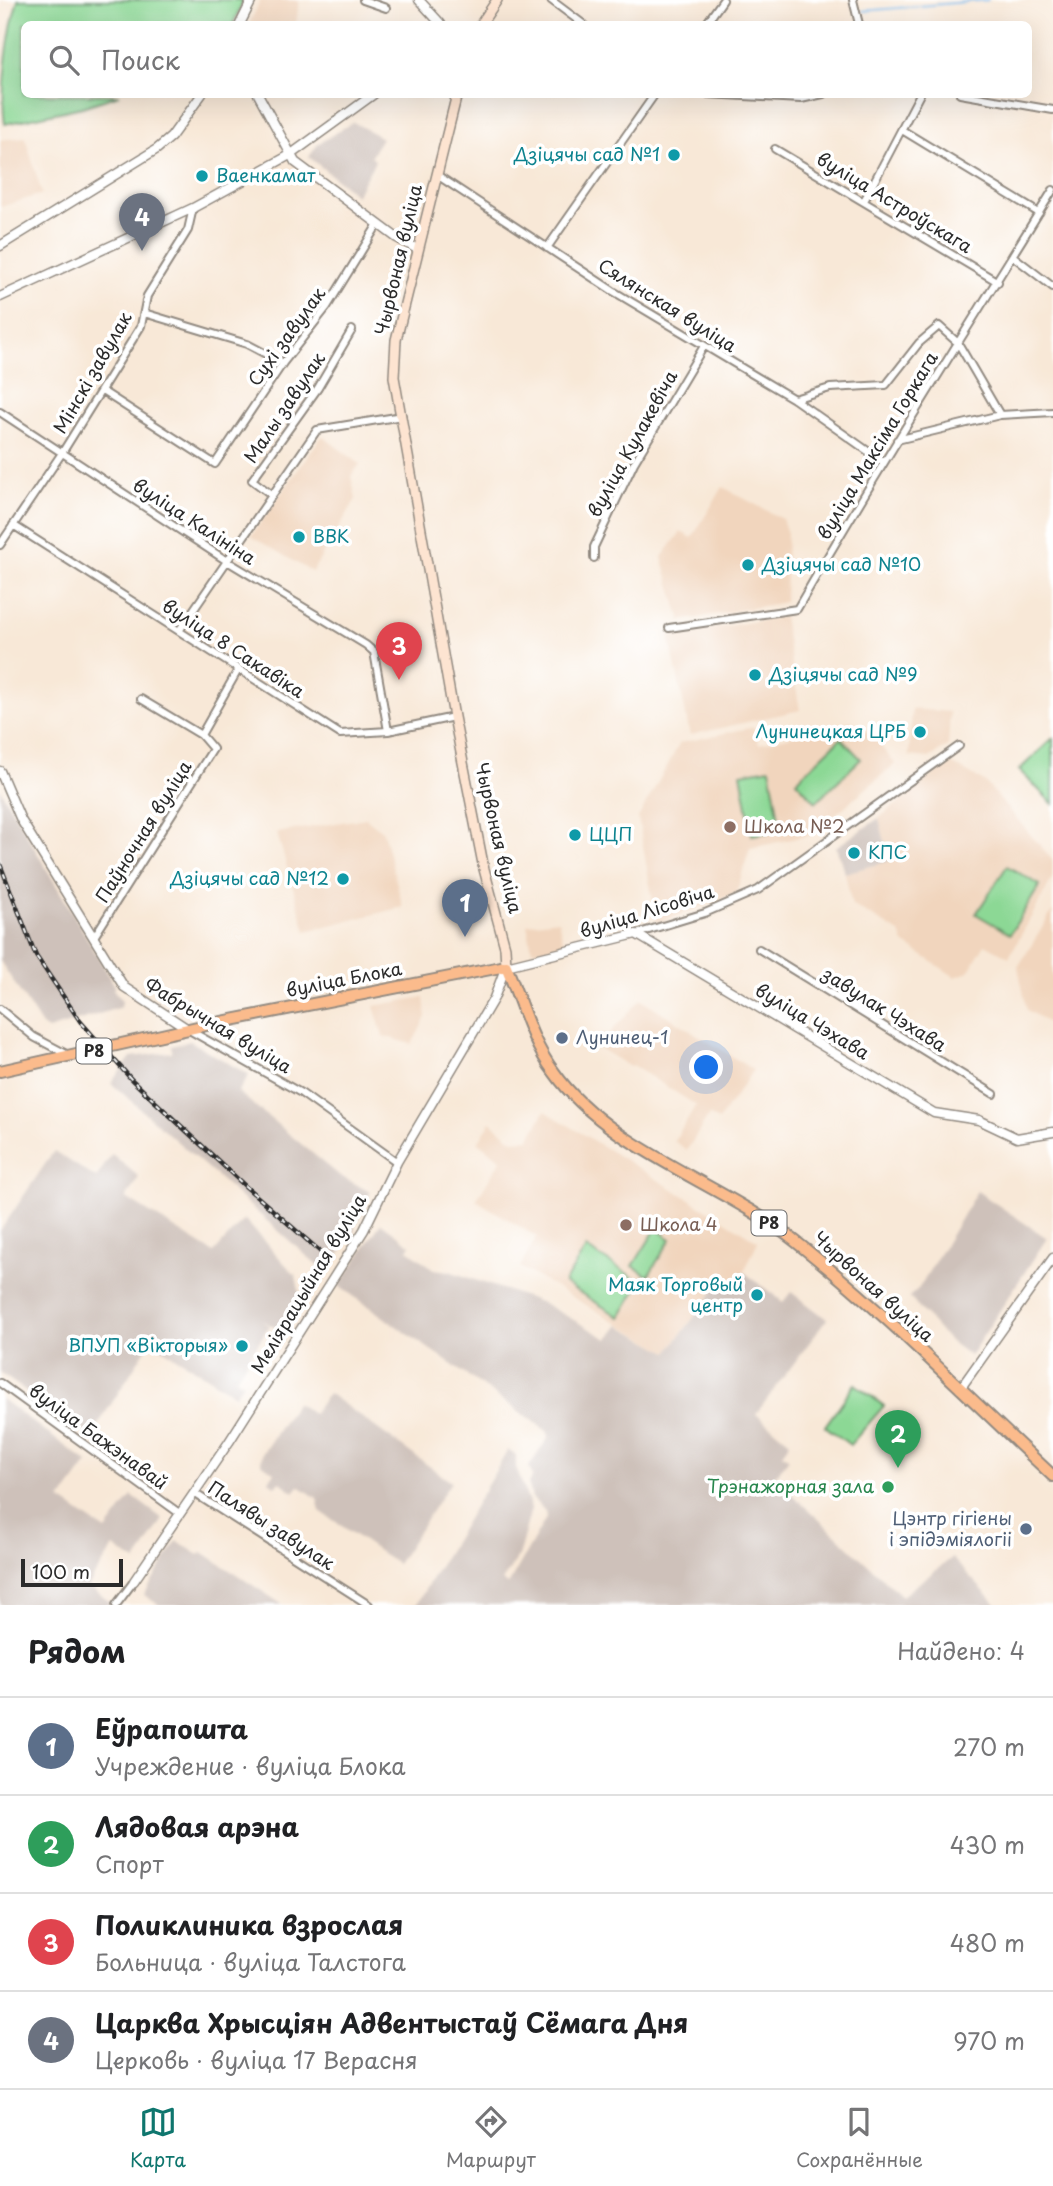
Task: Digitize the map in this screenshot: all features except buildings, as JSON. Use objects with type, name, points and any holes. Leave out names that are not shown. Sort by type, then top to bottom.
[{"type":"main road","points":[[482,21],[496,0]]},
{"type":"main road","name":"Чырвоная вуліца","points":[[456,98],[396,340],[394,377],[454,717],[484,869],[505,947],[506,966],[544,1057],[582,1105],[624,1135],[785,1233],[1053,1476]]},
{"type":"main road","name":"вуліца Блока","points":[[188,1029],[506,966]]},
{"type":"main road","name":"Р8","points":[[0,1071],[188,1029]]},
{"type":"street","points":[[242,21],[252,0]]},
{"type":"street","points":[[363,0],[386,8]]},
{"type":"street","points":[[419,0],[438,21]]},
{"type":"street","points":[[551,0],[579,21]]},
{"type":"street","points":[[708,21],[723,0]]},
{"type":"street","points":[[853,0],[858,21]]},
{"type":"street","points":[[0,246],[157,149],[171,137],[199,98]]},
{"type":"street","points":[[260,98],[290,155],[379,224],[417,249]]},
{"type":"street","points":[[0,297],[193,208],[290,155],[368,98]]},
{"type":"street","points":[[547,248],[652,98]]},
{"type":"street","points":[[782,98],[805,98]]},
{"type":"street","points":[[864,201],[918,98]]},
{"type":"street","points":[[983,98],[1053,110]]},
{"type":"street","points":[[902,130],[1039,213]]},
{"type":"street","name":"вуліца Астроўскага","points":[[775,149],[998,282]]},
{"type":"street","name":"Сялянская вуліца","points":[[437,175],[547,248],[794,399],[882,461]]},
{"type":"street","name":"вуліца Максіма Горкага","points":[[669,628],[797,609],[882,461],[1014,257],[1053,190]]},
{"type":"street","name":"Мінскі завулак","points":[[0,545],[102,391],[141,326],[146,296],[188,230],[193,208]]},
{"type":"street","name":"Сухі завулак","points":[[102,391],[215,464],[283,363],[327,307],[379,224]]},
{"type":"street","points":[[1014,257],[1053,287]]},
{"type":"street","points":[[144,313],[247,344],[283,363]]},
{"type":"street","points":[[794,399],[830,388],[886,385],[919,343],[939,326],[958,343],[1000,415]]},
{"type":"street","name":"Малы завулак","points":[[272,495],[252,480],[318,388],[352,330]]},
{"type":"street","name":"вуліца Кулакевіча","points":[[594,558],[594,547],[634,463],[704,346]]},
{"type":"street","name":"вуліца Калініна","points":[[0,412],[227,561],[366,645],[374,652],[388,731]]},
{"type":"street","points":[[897,440],[1000,415],[1053,412]]},
{"type":"street","points":[[179,631],[317,430],[402,416]]},
{"type":"street","name":"вуліца 8 Сакавіка","points":[[13,525],[340,734],[388,731],[454,717]]},
{"type":"street","points":[[141,699],[201,735],[238,670]]},
{"type":"street","name":"Паўночная вуліца","points":[[94,937],[213,749],[201,735]]},
{"type":"street","name":"вуліца Лісовіча","points":[[506,966],[636,934],[705,913],[758,890],[959,746]]},
{"type":"street","name":"Фабрычная вуліца","points":[[0,771],[21,820],[124,987],[188,1029],[301,1093],[397,1162]]},
{"type":"street","name":"вуліца Чэхава","points":[[636,934],[934,1113],[979,1120],[1017,1138],[1053,1132]]},
{"type":"street","name":"завулак Чэхава","points":[[759,949],[995,1094]]},
{"type":"street","name":"Меліярацыйная вуліца","points":[[116,1605],[194,1493],[326,1293],[372,1217],[397,1162],[494,998],[506,966]]},
{"type":"street","points":[[0,1009],[34,1037],[68,1055]]},
{"type":"street","points":[[960,1389],[1053,1258]]},
{"type":"street","name":"вуліца Бажэнавай","points":[[0,1383],[179,1513]]},
{"type":"street","name":"Палявы завулак","points":[[194,1493],[369,1605]]},
{"type":"shaded area","points":[[261,0],[299,0],[296,21],[250,21]]},
{"type":"shaded area","points":[[353,122],[382,138],[371,155],[375,161],[356,195],[309,157],[318,144]]},
{"type":"shaded area","points":[[25,137],[42,194],[0,207],[0,140]]},
{"type":"shaded area","points":[[322,436],[360,464],[351,476],[356,499],[312,572],[251,536]]},
{"type":"shaded area","points":[[723,487],[782,519],[787,533],[785,602],[681,621],[662,557],[681,532],[692,538]]},
{"type":"shaded area","points":[[783,617],[800,710],[690,735],[669,635]]},
{"type":"shaded area","points":[[912,709],[950,712],[948,746],[929,758],[909,756]]},
{"type":"shaded area","name":"Школа №2","points":[[852,721],[871,734],[895,764],[811,835],[750,848],[736,893],[657,924],[638,818],[680,743],[754,727],[759,744]]},
{"type":"shaded area","points":[[949,762],[986,783],[1053,861],[1053,877],[1009,957],[985,944],[968,972],[955,977],[904,943],[900,933],[852,905],[845,873],[890,861],[879,818]]},
{"type":"shaded area","points":[[0,789],[115,986],[113,989],[122,1001],[121,1007],[48,1030],[42,1026],[0,961]]},
{"type":"shaded area","points":[[366,818],[383,832],[403,907],[306,931],[277,833]]},
{"type":"shaded area","points":[[879,818],[890,861],[845,873],[836,847]]},
{"type":"shaded area","points":[[1053,910],[1053,1026],[1027,1010],[1018,967]]},
{"type":"shaded area","points":[[558,920],[565,947],[532,950],[527,924]]},
{"type":"shaded area","points":[[424,997],[426,1017],[412,1044],[383,1036],[374,1006]]},
{"type":"shaded area","points":[[641,999],[753,1070],[718,1121],[709,1115],[687,1150],[674,1141],[696,1105],[632,1065],[630,1067],[597,1047]]},
{"type":"shaded area","points":[[190,1041],[249,1075],[238,1092],[340,1176],[370,1192],[360,1219],[354,1226],[356,1230],[326,1273],[111,1083],[131,1057],[172,1052],[172,1046]]},
{"type":"shaded area","name":"Школа 4","points":[[545,1111],[758,1241],[744,1272],[732,1289],[720,1281],[668,1352],[520,1267],[537,1237],[476,1200],[501,1160],[478,1142],[491,1122],[513,1140],[529,1139]]},
{"type":"shaded area","points":[[54,1151],[96,1178],[112,1154],[139,1177],[126,1198],[214,1253],[244,1219],[296,1276],[301,1300],[280,1330],[261,1320],[269,1326],[236,1378],[243,1382],[235,1395],[151,1341],[91,1436],[0,1373],[0,1231]]},
{"type":"shaded area","points":[[977,1191],[1047,1238],[970,1356],[947,1339],[909,1297],[919,1288]]},
{"type":"shaded area","points":[[381,1223],[411,1245],[408,1250],[434,1269],[449,1271],[543,1303],[608,1339],[619,1325],[668,1352],[721,1281],[732,1288],[744,1272],[783,1302],[791,1292],[827,1319],[756,1414],[790,1442],[782,1453],[789,1458],[774,1478],[902,1596],[952,1558],[997,1605],[416,1605],[508,1450],[516,1455],[516,1467],[531,1509],[518,1557],[502,1581],[508,1585],[546,1518],[545,1511],[532,1498],[528,1483],[533,1477],[529,1467],[548,1438],[547,1431],[339,1286]]},
{"type":"shaded area","points":[[328,1393],[451,1482],[397,1564],[320,1511],[317,1498],[299,1486],[294,1492],[279,1481],[276,1486],[269,1481],[274,1472],[261,1463],[262,1454],[296,1403],[313,1414]]},
{"type":"shaded area","points":[[0,1398],[88,1463],[61,1500],[106,1531],[132,1496],[163,1519],[136,1562],[114,1547],[93,1578],[89,1587],[110,1602],[108,1605],[0,1605]]},
{"type":"shaded area","points":[[177,1541],[199,1555],[202,1552],[283,1605],[159,1605],[144,1595]]},
{"type":"green space","points":[[18,0],[244,0],[234,21],[21,21],[21,98],[110,98],[5,124],[6,62]]},
{"type":"green space","points":[[841,738],[861,759],[816,802],[796,781]]},
{"type":"green space","points":[[1053,738],[1053,804],[1019,770]]},
{"type":"green space","points":[[770,768],[781,830],[752,835],[741,773]]},
{"type":"green space","points":[[1007,866],[1040,885],[1010,934],[976,914]]},
{"type":"green space","points":[[656,1229],[671,1239],[648,1276],[633,1266]]},
{"type":"green space","points":[[586,1248],[641,1282],[620,1317],[564,1283]]},
{"type":"green space","points":[[855,1384],[884,1406],[850,1445],[825,1426]]},
{"type":"waterway","points":[[863,11],[988,0]]},
{"type":"railway","points":[[0,864],[36,956],[80,1021],[132,1080],[245,1186],[323,1254]]},
{"type":"place","name":"Дзіцячы сад №1","points":[[674,155]]},
{"type":"place","name":"Ваенкамат","points":[[202,176]]},
{"type":"place","name":"Царква Хрысціян Адвентыстаў Сёмага Дня","points":[[142,251]]},
{"type":"place","name":"ВВК","points":[[299,537]]},
{"type":"place","name":"Дзіцячы сад №10","points":[[748,565]]},
{"type":"place","name":"Дзіцячы сад №9","points":[[755,675]]},
{"type":"place","name":"Поликлиника взрослая","points":[[399,680]]},
{"type":"place","name":"Лунинецкая ЦРБ","points":[[920,732]]},
{"type":"place","name":"Школа №2","points":[[730,827]]},
{"type":"place","name":"ЦЦП","points":[[575,835]]},
{"type":"place","name":"КПС","points":[[854,853]]},
{"type":"place","name":"Дзіцячы сад №12","points":[[343,879]]},
{"type":"place","name":"Еўрапошта","points":[[465,937]]},
{"type":"place","name":"Лунинец-1","points":[[562,1038]]},
{"type":"place","name":"Школа 4","points":[[626,1225]]},
{"type":"place","name":"Маяк Торговый центр","points":[[757,1295]]},
{"type":"place","name":"ВПУП «Вікторыя»","points":[[242,1346]]},
{"type":"place","name":"Лядовая арэна","points":[[898,1468]]},
{"type":"place","name":"Трэнажорная зала","points":[[888,1487]]},
{"type":"place","name":"Цэнтр гігіены і эпідэміялогіі","points":[[1026,1529]]}]
